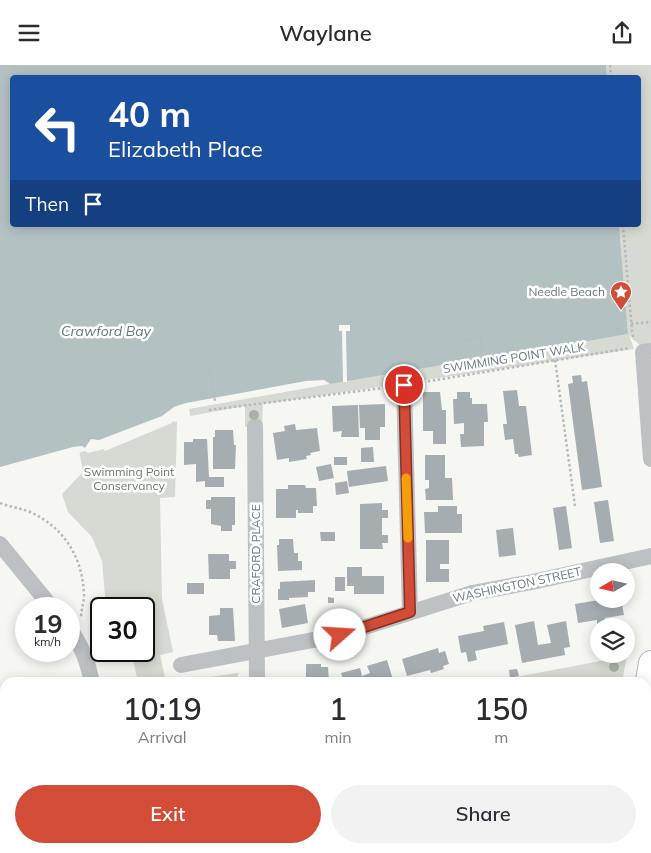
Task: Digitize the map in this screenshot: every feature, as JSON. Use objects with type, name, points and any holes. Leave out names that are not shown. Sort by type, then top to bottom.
[{"type":"main road","points":[[649,677],[651,663]]},
{"type":"street","points":[[644,349],[651,459]]},
{"type":"street","points":[[404,385],[410,612]]},
{"type":"street","name":"CRAFORD PLACE","points":[[255,426],[257,677]]},
{"type":"street","points":[[0,544],[43,597]]},
{"type":"street","name":"WASHINGTON STREET","points":[[180,665],[340,635],[472,593],[651,556]]},
{"type":"street","points":[[80,644],[90,677]]},
{"type":"path","points":[[623,227],[632,323],[644,349]]},
{"type":"path","points":[[632,323],[651,322]]},
{"type":"path","points":[[464,340],[480,336],[484,360]]},
{"type":"path","name":"SWIMMING POINT WALK","points":[[209,411],[404,385],[555,360],[644,349]]},
{"type":"path","points":[[555,360],[576,506]]},
{"type":"path","points":[[208,364],[215,401]]},
{"type":"path","points":[[0,503],[28,512],[47,521],[66,539],[77,559],[82,579],[84,597],[80,609]]},
{"type":"green space","points":[[606,65],[651,65],[651,356],[629,335],[634,349],[263,404],[262,425],[245,427],[245,406],[190,416],[189,407],[478,359],[479,361],[628,334],[619,227],[641,227],[641,75],[607,75]]},
{"type":"green space","name":"Swimming Point Conservancy","points":[[170,421],[177,422],[175,497],[160,498],[162,599],[173,652],[160,655],[165,677],[137,677],[133,662],[155,662],[155,597],[105,597],[102,561],[92,537],[68,512],[62,494],[83,472],[79,450]]},
{"type":"green space","points":[[590,663],[626,663],[623,677],[516,677]]},
{"type":"green space","points":[[238,673],[238,677],[210,677]]},
{"type":"water","name":"Crawford Bay","points":[[0,65],[606,65],[607,75],[10,75],[10,227],[619,227],[628,334],[478,361],[478,359],[202,403],[85,448],[0,470]]},
{"type":"pier","points":[[339,325],[350,325],[350,331],[346,331],[347,382],[343,382],[342,331],[339,331]]},
{"type":"pier","points":[[324,380],[330,384],[189,409],[175,414],[172,423],[105,451],[104,449],[88,453],[85,451],[0,473],[0,467],[73,447],[82,446],[85,448],[91,439],[99,440],[162,416],[174,407],[186,403],[306,381]]},
{"type":"building","points":[[581,375],[582,382],[587,381],[602,487],[582,490],[568,384],[573,383],[572,376]]},
{"type":"building","points":[[517,390],[519,406],[526,406],[532,455],[519,457],[518,454],[515,454],[513,439],[505,440],[503,424],[507,424],[503,391]]},
{"type":"building","points":[[423,392],[440,392],[442,410],[446,410],[446,444],[433,444],[433,431],[423,431]]},
{"type":"building","points":[[457,392],[470,392],[472,404],[487,404],[488,422],[484,422],[484,446],[461,447],[460,434],[464,434],[464,423],[454,424],[453,399],[457,399]]},
{"type":"building","points":[[385,404],[385,427],[380,427],[380,440],[365,440],[365,428],[360,428],[359,405]]},
{"type":"building","points":[[358,405],[359,437],[341,437],[342,431],[333,432],[332,406]]},
{"type":"building","points":[[295,424],[296,430],[317,428],[320,451],[310,453],[311,455],[306,456],[307,459],[289,462],[289,458],[277,460],[273,433],[285,431],[284,426]]},
{"type":"building","points":[[215,430],[233,430],[234,445],[236,445],[235,469],[213,469],[213,437],[215,437]]},
{"type":"building","points":[[193,439],[207,439],[209,477],[224,477],[224,487],[205,487],[205,481],[196,482],[196,464],[184,465],[184,442],[193,442]]},
{"type":"building","points":[[373,447],[374,462],[361,462],[361,448]]},
{"type":"building","points":[[425,455],[445,455],[445,478],[452,478],[453,500],[426,500],[425,489],[429,488],[429,480],[425,480]]},
{"type":"building","points":[[334,457],[347,457],[347,465],[334,465]]},
{"type":"building","points":[[331,464],[334,478],[319,481],[316,467]]},
{"type":"building","points":[[386,466],[388,481],[349,487],[347,471]]},
{"type":"building","points":[[347,481],[349,493],[336,495],[335,483]]},
{"type":"building","points":[[288,485],[305,485],[306,488],[316,488],[317,506],[313,506],[313,513],[298,513],[298,510],[296,510],[296,518],[276,518],[276,489],[288,489]]},
{"type":"building","points":[[211,497],[235,497],[235,525],[232,525],[232,531],[221,531],[221,526],[211,524],[211,509],[206,509],[206,500],[211,500]]},
{"type":"building","points":[[608,500],[614,541],[600,543],[594,502]]},
{"type":"building","points":[[382,503],[382,510],[388,510],[388,518],[382,518],[382,535],[388,535],[388,543],[382,543],[383,549],[360,549],[360,504]]},
{"type":"building","points":[[438,506],[457,506],[457,514],[462,514],[462,533],[425,533],[424,512],[438,512]]},
{"type":"building","points":[[566,506],[572,548],[559,550],[553,508]]},
{"type":"building","points":[[513,528],[516,555],[499,557],[496,530]]},
{"type":"building","points":[[320,532],[335,532],[335,541],[321,541]]},
{"type":"building","points":[[279,539],[293,539],[294,553],[298,553],[298,561],[302,561],[302,570],[278,571],[277,545],[279,545]]},
{"type":"building","points":[[426,540],[449,540],[449,564],[440,564],[440,569],[449,569],[449,582],[426,582]]},
{"type":"building","points":[[208,554],[229,554],[229,561],[236,561],[236,569],[230,569],[230,579],[209,579]]},
{"type":"building","points":[[347,567],[362,567],[362,576],[384,576],[384,594],[354,594],[354,586],[347,586]]},
{"type":"building","points":[[335,577],[345,577],[345,591],[335,591]]},
{"type":"building","points":[[315,580],[315,592],[308,592],[308,597],[278,600],[280,582]]},
{"type":"building","points":[[187,583],[204,583],[204,594],[187,594]]},
{"type":"building","points":[[328,597],[334,598],[334,603],[328,603]]},
{"type":"building","points":[[590,602],[590,608],[623,608],[624,615],[590,618],[590,621],[578,623],[575,604]]},
{"type":"building","points":[[305,604],[308,623],[282,628],[279,609]]},
{"type":"building","points":[[220,608],[233,608],[235,641],[218,641],[217,635],[209,635],[209,616],[220,615]]},
{"type":"building","points":[[534,621],[538,645],[551,643],[547,625],[566,621],[570,647],[564,648],[565,655],[522,663],[515,625]]},
{"type":"building","points":[[504,622],[508,644],[475,651],[477,660],[468,662],[466,652],[461,653],[458,636],[484,631],[483,626]]},
{"type":"building","points":[[438,648],[439,653],[445,651],[449,664],[443,666],[444,669],[431,673],[430,670],[407,676],[402,659]]},
{"type":"building","points":[[387,660],[392,677],[342,677],[341,673],[360,668],[362,676],[370,673],[367,666]]},
{"type":"building","points":[[306,664],[321,664],[321,667],[328,667],[329,677],[306,677]]},
{"type":"building","points":[[517,669],[519,676],[510,677],[509,670]]},
{"type":"slow traffic","points":[[406,478],[408,538]]},
{"type":"place","name":"Needle Beach","points":[[621,311]]},
{"type":"route","points":[[340,635],[410,612],[404,385]]}]
